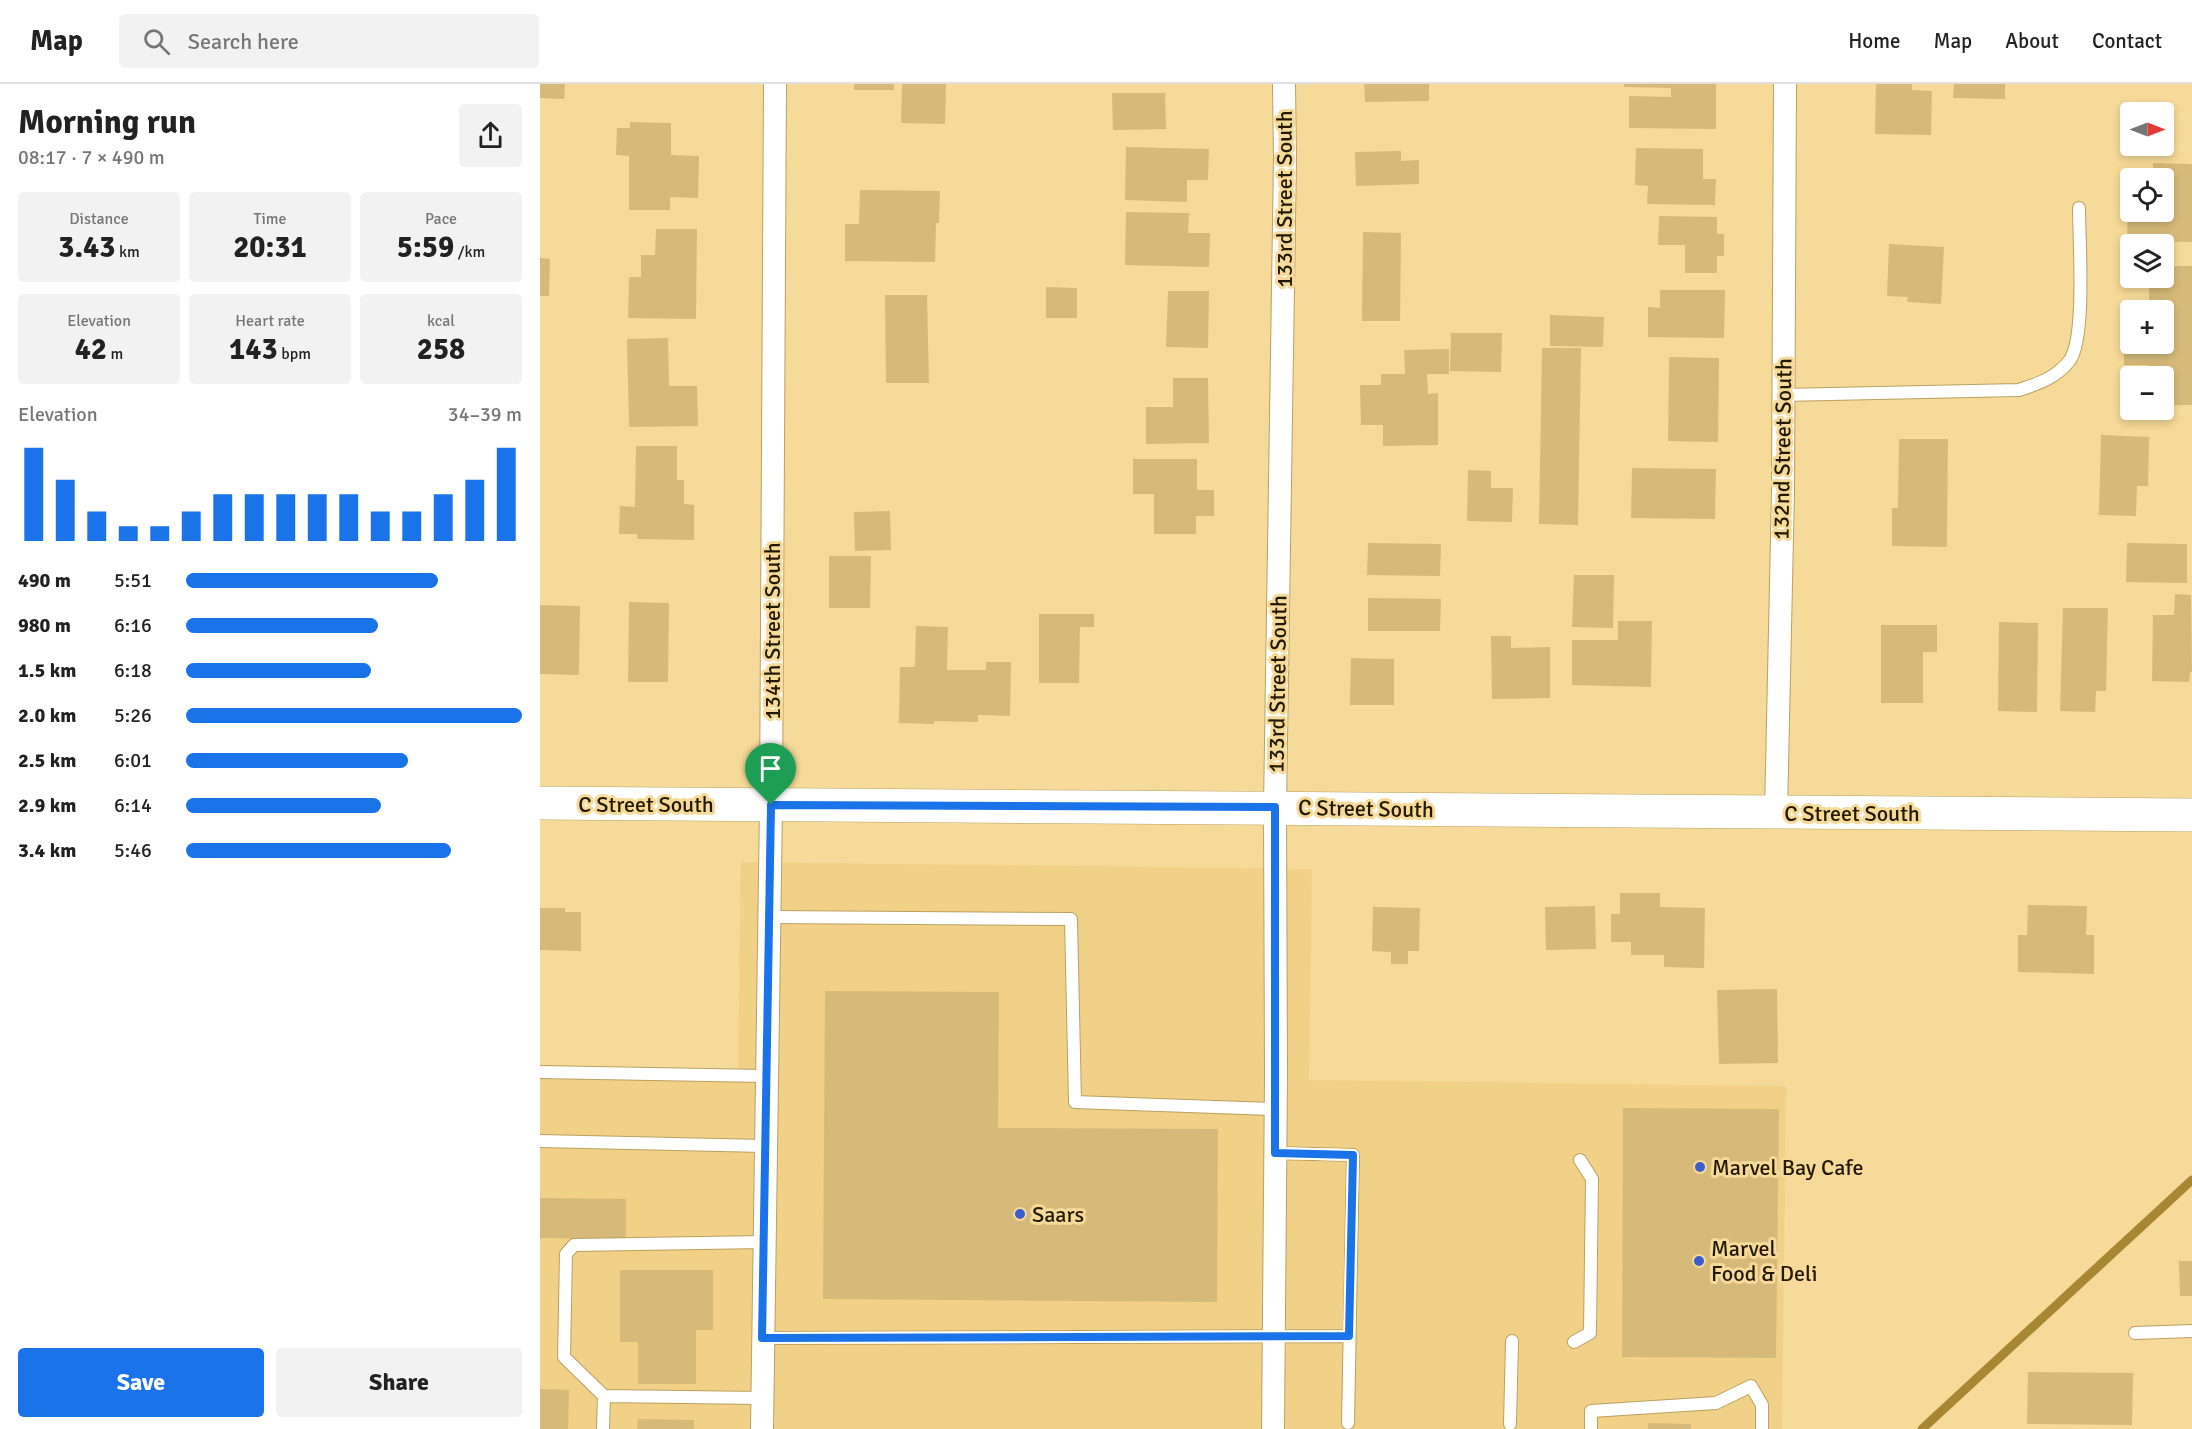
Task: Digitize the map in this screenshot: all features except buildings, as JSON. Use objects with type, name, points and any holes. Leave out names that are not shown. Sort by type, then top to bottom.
[{"type":"street","name":"134th Street South","points":[[762,1429],[771,805],[775,84]]},
{"type":"street","name":"133rd Street South","points":[[1273,1429],[1275,807],[1285,170],[1284,84]]},
{"type":"street","name":"132nd Street South","points":[[1776,813],[1783,395],[1785,84]]},
{"type":"street","name":"C Street South","points":[[540,803],[2192,815]]},
{"type":"lane","points":[[1783,395],[2019,390],[2048,381],[2071,359],[2080,330],[2079,208]]},
{"type":"lane","points":[[769,917],[1071,920],[1075,1102],[1275,1109]]},
{"type":"lane","points":[[540,1072],[767,1076]]},
{"type":"lane","points":[[540,1141],[765,1146]]},
{"type":"lane","points":[[1275,1153],[1353,1155],[1348,1423]]},
{"type":"lane","points":[[1574,1342],[1590,1333],[1592,1179],[1580,1160]]},
{"type":"lane","points":[[762,1398],[604,1396],[564,1357],[566,1254],[574,1245],[764,1242]]},
{"type":"lane","points":[[2135,1333],[2192,1331]]},
{"type":"lane","points":[[762,1338],[1349,1336]]},
{"type":"lane","points":[[1510,1424],[1512,1341]]},
{"type":"lane","points":[[1591,1429],[1591,1411],[1716,1403],[1751,1386],[1762,1405],[1762,1429]]},
{"type":"lane","points":[[603,1429],[604,1396]]},
{"type":"shaded area","points":[[741,862],[1312,869],[1309,1080],[1786,1086],[1782,1429],[540,1429],[540,1068],[738,1070]]},
{"type":"waterway","points":[[1922,1429],[2192,1180]]},
{"type":"place","name":"Marvel Bay Cafe","points":[[1700,1167]]},
{"type":"place","name":"Saars","points":[[1020,1214]]},
{"type":"place","name":"Marvel Food & Deli","points":[[1699,1261]]},
{"type":"route","points":[[771,805],[1275,807],[1275,1153],[1353,1155],[1349,1336],[762,1338],[771,805]]}]
